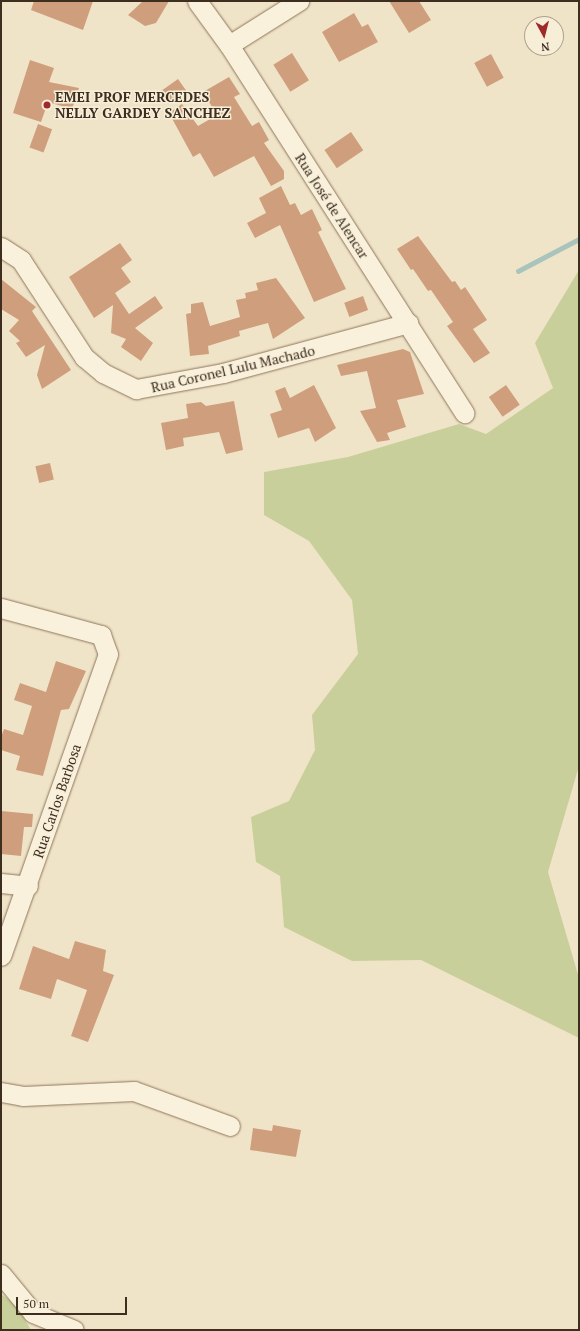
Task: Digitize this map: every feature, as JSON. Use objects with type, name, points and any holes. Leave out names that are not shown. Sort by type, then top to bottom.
[{"type":"street","name":"Rua José de Alencar","points":[[197,1],[229,45],[408,323],[464,413]]},
{"type":"street","points":[[229,45],[299,1]]},
{"type":"street","name":"Rua Coronel Lulu Machado","points":[[1,247],[21,260],[84,357],[108,377],[136,389],[223,374],[408,323]]},
{"type":"street","name":"Rua Carlos Barbosa","points":[[1,608],[101,635],[106,644],[108,654],[28,886],[1,956]]},
{"type":"street","points":[[1,883],[28,886]]},
{"type":"street","points":[[1,1092],[24,1096],[134,1091],[230,1126]]},
{"type":"street","points":[[1,1274],[33,1313],[43,1330]]},
{"type":"street","points":[[33,1313],[74,1330]]},
{"type":"green space","points":[[579,270],[579,766],[548,872],[579,978],[579,1038],[421,960],[352,961],[284,927],[280,876],[256,862],[251,817],[289,801],[315,750],[312,715],[358,654],[352,600],[309,541],[264,515],[264,472],[348,457],[459,424],[486,434],[553,388],[535,343]]},
{"type":"green space","points":[[1,1294],[16,1305],[31,1330],[1,1330]]},
{"type":"building","points":[[34,1],[93,1],[83,30],[31,10]]},
{"type":"building","points":[[143,1],[169,1],[156,23],[145,26],[128,15]]},
{"type":"building","points":[[389,1],[419,1],[431,20],[409,33]]},
{"type":"building","points":[[354,13],[362,27],[368,24],[378,42],[339,62],[322,32]]},
{"type":"building","points":[[292,53],[309,80],[290,92],[273,65]]},
{"type":"building","points":[[491,54],[504,78],[487,87],[474,63]]},
{"type":"building","points":[[30,60],[54,68],[49,82],[79,88],[72,109],[48,102],[41,122],[13,113]]},
{"type":"building","points":[[229,77],[240,94],[234,97],[252,126],[259,122],[269,140],[264,143],[284,171],[284,179],[271,186],[254,156],[214,177],[200,153],[193,157],[169,113],[182,104],[198,126],[217,115],[203,92]]},
{"type":"building","points":[[178,79],[187,92],[172,103],[162,90]]},
{"type":"building","points":[[38,124],[52,129],[44,153],[29,147]]},
{"type":"building","points":[[351,132],[363,150],[337,168],[324,150]]},
{"type":"building","points":[[281,186],[290,205],[295,203],[301,215],[312,209],[322,230],[318,232],[346,289],[314,302],[280,225],[255,238],[247,223],[266,213],[259,198]]},
{"type":"building","points":[[418,236],[452,282],[455,281],[461,290],[465,287],[487,320],[473,329],[490,353],[474,363],[447,326],[453,322],[431,290],[428,291],[413,269],[411,270],[397,249]]},
{"type":"building","points":[[120,243],[132,260],[121,268],[131,282],[115,293],[129,314],[155,296],[163,308],[135,328],[153,343],[141,361],[121,347],[126,339],[111,333],[113,305],[94,318],[69,277]]},
{"type":"building","points":[[276,278],[305,318],[273,339],[268,323],[239,331],[240,336],[208,346],[209,354],[190,356],[186,314],[191,313],[191,304],[203,302],[210,326],[240,317],[236,300],[246,298],[245,293],[258,290],[256,283]]},
{"type":"building","points":[[1,279],[36,307],[32,311],[71,370],[42,389],[37,375],[45,345],[26,357],[16,343],[20,341],[9,331],[19,320],[1,309]]},
{"type":"building","points":[[363,296],[368,310],[349,317],[344,303]]},
{"type":"building","points":[[403,349],[410,352],[424,394],[397,400],[406,427],[387,433],[390,440],[377,442],[360,411],[376,408],[367,371],[341,376],[337,365]]},
{"type":"building","points":[[314,385],[336,428],[315,442],[309,428],[278,438],[270,414],[282,410],[275,391],[285,387],[290,398]]},
{"type":"building","points":[[506,385],[520,405],[503,417],[489,397]]},
{"type":"building","points":[[234,401],[243,450],[226,454],[219,432],[183,438],[184,446],[166,450],[161,423],[188,418],[186,404],[201,402],[206,406]]},
{"type":"building","points":[[50,463],[54,480],[39,483],[35,466]]},
{"type":"building","points":[[56,661],[86,671],[69,709],[61,710],[43,776],[16,770],[20,756],[1,750],[1,737],[4,729],[23,735],[32,706],[14,700],[20,683],[46,692]]},
{"type":"building","points":[[1,811],[33,814],[32,827],[24,827],[21,856],[1,854]]},
{"type":"building","points":[[75,941],[106,950],[103,971],[114,975],[88,1042],[71,1036],[87,990],[57,979],[51,999],[19,989],[33,946],[69,959]]},
{"type":"building","points":[[273,1125],[301,1130],[296,1157],[250,1150],[253,1128],[272,1131]]},
{"type":"waterway","points":[[518,271],[579,239]]},
{"type":"place","name":"EMEI PROF MERCEDES NELLY GARDEY SANCHEZ","points":[[47,105]]}]
